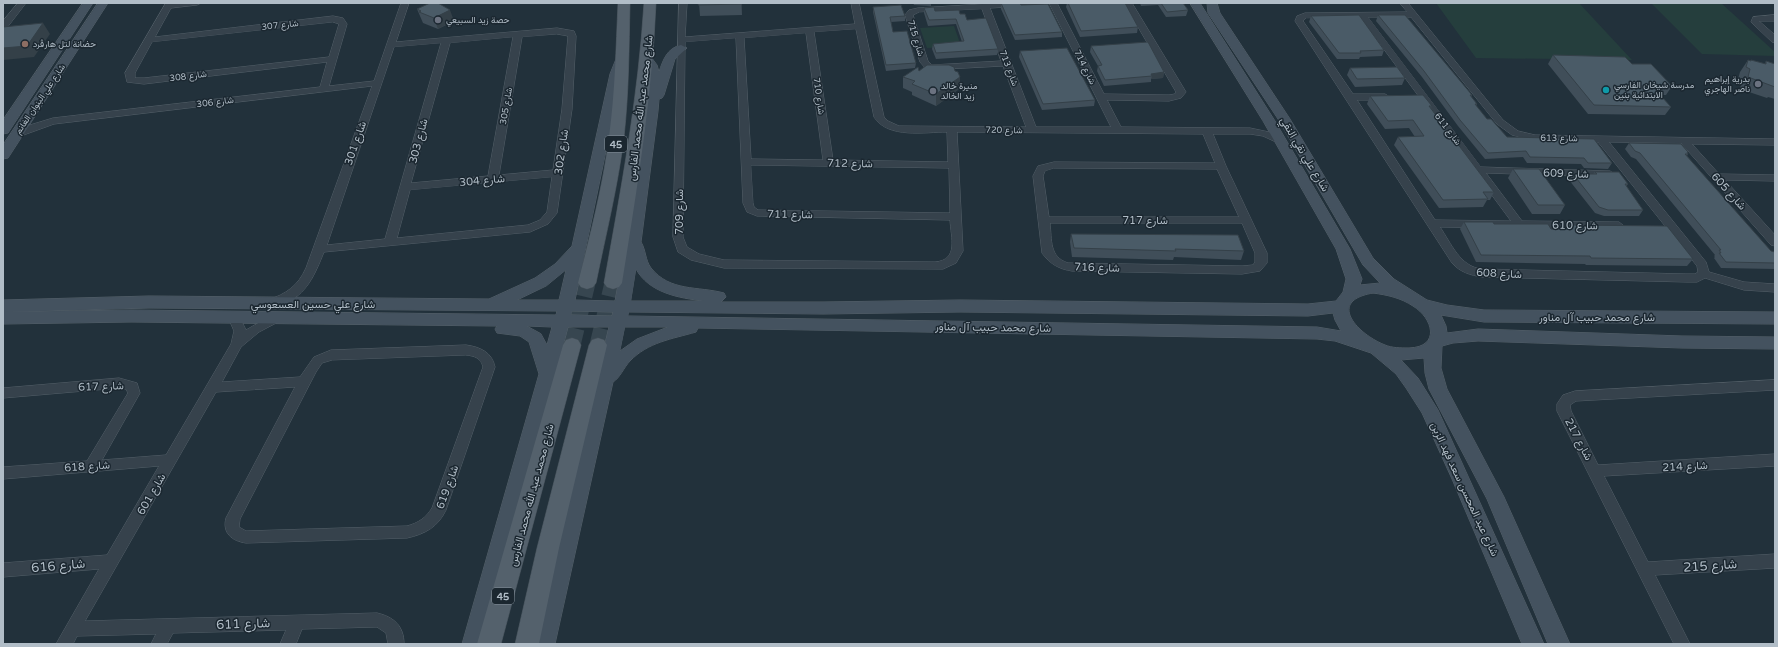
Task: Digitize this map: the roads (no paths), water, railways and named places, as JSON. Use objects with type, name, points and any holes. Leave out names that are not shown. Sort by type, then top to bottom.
[{"type":"main road","name":"شارع محمد عبد الله محمد الفارس","points":[[587,283],[610,179],[620,115],[624,3]]},
{"type":"main road","name":"شارع محمد عبد الله محمد الفارس","points":[[613,283],[636,148],[647,60],[650,3]]},
{"type":"main road","name":"شارع محمد عبد الله محمد الفارس","points":[[489,644],[572,345]]},
{"type":"main road","points":[[527,644],[548,548],[598,345]]},
{"type":"street","points":[[4,26],[22,3]]},
{"type":"street","name":"شارع علي البنوان الغانم","points":[[3,130],[88,3]]},
{"type":"street","name":"شارع علي البنوان الغانم","points":[[3,155],[103,3]]},
{"type":"street","points":[[170,4],[197,3]]},
{"type":"street","name":"شارع 301","points":[[267,304],[289,296],[305,283],[320,249],[376,83],[405,3]]},
{"type":"street","points":[[652,111],[669,59],[681,44],[683,3]]},
{"type":"street","name":"شارع 720","points":[[855,3],[881,122],[887,126],[898,129],[1250,131],[1266,134],[1280,140]]},
{"type":"street","name":"شارع 715","points":[[1007,63],[930,68],[924,62],[909,15],[918,10],[1043,3]]},
{"type":"street","name":"شارع 714","points":[[1053,3],[1117,130]]},
{"type":"street","points":[[1100,97],[1169,98],[1178,96],[1181,92],[1128,3]]},
{"type":"street","name":"شارع علي نقي النقي","points":[[1195,3],[1269,121],[1347,258],[1354,279],[1351,293]]},
{"type":"street","name":"شارع علي نقي النقي","points":[[1212,3],[1214,13],[1284,119],[1368,261],[1389,283],[1415,300]]},
{"type":"street","name":"شارع 613","points":[[1404,3],[1506,128],[1515,133],[1530,137],[1775,142]]},
{"type":"street","name":"شارع 308","points":[[170,4],[130,73],[130,80],[144,81],[332,59]]},
{"type":"street","name":"شارع 713","points":[[984,6],[1032,130]]},
{"type":"street","name":"شارع 608","points":[[1413,14],[1306,16],[1299,19],[1458,264],[1466,269],[1476,272],[1687,278],[1697,278],[1703,274]]},
{"type":"street","name":"شارع 611","points":[[1362,15],[1519,224]]},
{"type":"street","points":[[1775,18],[1756,19],[1755,22],[1775,40]]},
{"type":"street","name":"شارع 307","points":[[149,40],[333,19],[340,20],[343,24],[324,88]]},
{"type":"street","points":[[74,24],[87,27]]},
{"type":"street","points":[[681,44],[740,36],[860,26]]},
{"type":"street","points":[[67,35],[87,27]]},
{"type":"street","name":"شارع 302","points":[[320,249],[535,226],[547,219],[552,213],[567,109],[572,36],[563,31],[390,45]]},
{"type":"street","name":"شارع 710","points":[[810,31],[828,162]]},
{"type":"street","name":"شارع 305","points":[[493,179],[518,34]]},
{"type":"street","name":"شارع 711","points":[[740,36],[749,208],[752,211],[757,213],[956,217]]},
{"type":"street","name":"شارع 303","points":[[390,242],[446,40]]},
{"type":"street","name":"شارع 709","points":[[681,44],[678,237],[682,249],[695,257],[724,264],[944,265],[951,262],[956,257],[956,217],[952,129]]},
{"type":"street","points":[[473,644],[563,313],[617,70],[622,59]]},
{"type":"street","points":[[544,644],[620,313],[634,238],[652,111],[653,69],[647,60]]},
{"type":"street","name":"شارع 306","points":[[15,136],[33,127],[53,121],[376,83]]},
{"type":"street","points":[[1350,97],[1394,96]]},
{"type":"street","points":[[1408,96],[1423,96]]},
{"type":"street","name":"شارع 306","points":[[28,115],[38,120],[53,121]]},
{"type":"street","name":"شارع 720","points":[[1250,131],[1262,128],[1269,121]]},
{"type":"street","name":"شارع 716","points":[[1207,131],[1221,166],[1261,253],[1262,260],[1256,268],[1242,270],[1063,265],[1055,261],[1050,256],[1038,174],[1040,169],[1046,166],[1221,166]]},
{"type":"street","points":[[1601,139],[1702,266],[1704,271],[1703,274],[1744,286],[1775,288]]},
{"type":"street","name":"شارع 605","points":[[1683,140],[1775,242]]},
{"type":"street","name":"شارع 712","points":[[747,162],[953,164]]},
{"type":"street","name":"شارع 609","points":[[1479,170],[1629,174]]},
{"type":"street","name":"شارع 304","points":[[406,187],[558,172]]},
{"type":"street","points":[[1716,177],[1775,178]]},
{"type":"street","name":"شارع 717","points":[[1044,220],[1245,220]]},
{"type":"street","name":"شارع 610","points":[[1432,223],[1631,226]]},
{"type":"street","points":[[1655,226],[1671,227]]},
{"type":"street","points":[[1764,229],[1775,229]]},
{"type":"street","points":[[634,238],[636,255],[643,269],[654,280],[669,289],[698,296],[777,300],[823,308]]},
{"type":"street","points":[[484,306],[508,298],[541,281],[563,264],[579,246]]},
{"type":"street","points":[[305,283],[309,297],[316,304]]},
{"type":"street","points":[[1373,288],[1389,290],[1415,300],[1431,313],[1437,323],[1439,331],[1435,343],[1422,352],[1404,354],[1371,346],[1356,337],[1346,326],[1341,316],[1341,306],[1345,298],[1351,293],[1361,289],[1373,288]]},
{"type":"street","name":"شارع محمد حبيب آل مناور","points":[[1415,300],[1447,311],[1484,316],[1775,318]]},
{"type":"street","name":"شارع علي حسين العسعوسي","points":[[3,306],[149,302],[484,306],[563,313]]},
{"type":"street","name":"شارع محمد حبيب آل مناور","points":[[620,313],[960,306],[1308,310],[1341,306]]},
{"type":"street","name":"شارع علي حسين العسعوسي","points":[[3,318],[131,316],[410,320],[563,313],[620,313]]},
{"type":"street","name":"شارع محمد حبيب آل مناور","points":[[620,313],[714,322],[1317,333],[1335,335],[1371,346]]},
{"type":"street","name":"شارع 601","points":[[64,644],[214,387],[237,344],[240,331],[234,318]]},
{"type":"street","name":"شارع 601","points":[[237,344],[255,329],[276,318]]},
{"type":"street","points":[[410,320],[447,328],[513,329],[527,333],[533,336],[541,345],[546,377]]},
{"type":"street","points":[[601,393],[618,363],[638,345],[657,336],[714,322]]},
{"type":"street","name":"شارع محمد حبيب آل مناور","points":[[1435,343],[1453,337],[1478,335],[1674,342],[1775,343]]},
{"type":"street","name":"شارع عبد المحسن سعد فهد الزبن","points":[[1435,343],[1431,358],[1432,370],[1438,389],[1495,497],[1529,572],[1559,644]]},
{"type":"street","name":"شارع عبد المحسن سعد فهد الزبن","points":[[1371,346],[1402,370],[1412,382],[1429,410],[1461,479],[1533,644]]},
{"type":"street","name":"شارع 619","points":[[466,350],[477,352],[485,356],[489,363],[488,372],[436,517],[419,529],[407,532],[246,537],[236,535],[231,527],[233,518],[303,382],[314,364],[324,357],[331,355],[466,350]]},
{"type":"street","points":[[214,387],[303,382]]},
{"type":"street","name":"شارع 617","points":[[3,393],[119,383],[132,386],[134,389],[132,397],[90,466]]},
{"type":"street","name":"شارع 217","points":[[1682,644],[1564,411],[1563,404],[1568,399],[1575,396],[1775,385]]},
{"type":"street","name":"شارع 618","points":[[3,473],[171,460]]},
{"type":"street","name":"شارع 214","points":[[1595,471],[1775,460]]},
{"type":"street","name":"شارع 616","points":[[3,570],[113,561]]},
{"type":"street","name":"شارع 215","points":[[1645,569],[1775,561]]},
{"type":"street","name":"شارع 611","points":[[74,628],[383,621],[394,630],[396,644]]},
{"type":"street","points":[[288,644],[297,622]]},
{"type":"street","points":[[159,644],[169,626]]},
{"type":"tunnel","points":[[572,345],[587,283]]},
{"type":"tunnel","points":[[598,345],[613,283]]},
{"type":"place","name":"حصة زيد السبيعي","points":[[438,20]]},
{"type":"place","name":"حضانة لتل هارڤرد","points":[[25,44]]},
{"type":"place","name":"بدرية إبراهيم ناصر الهاجري","points":[[1758,84]]},
{"type":"place","name":"مدرسة شيخان الفارسي الابتدائية بنين","points":[[1606,90]]},
{"type":"place","name":"منيرة خالد زيد الخالد","points":[[933,91]]}]
